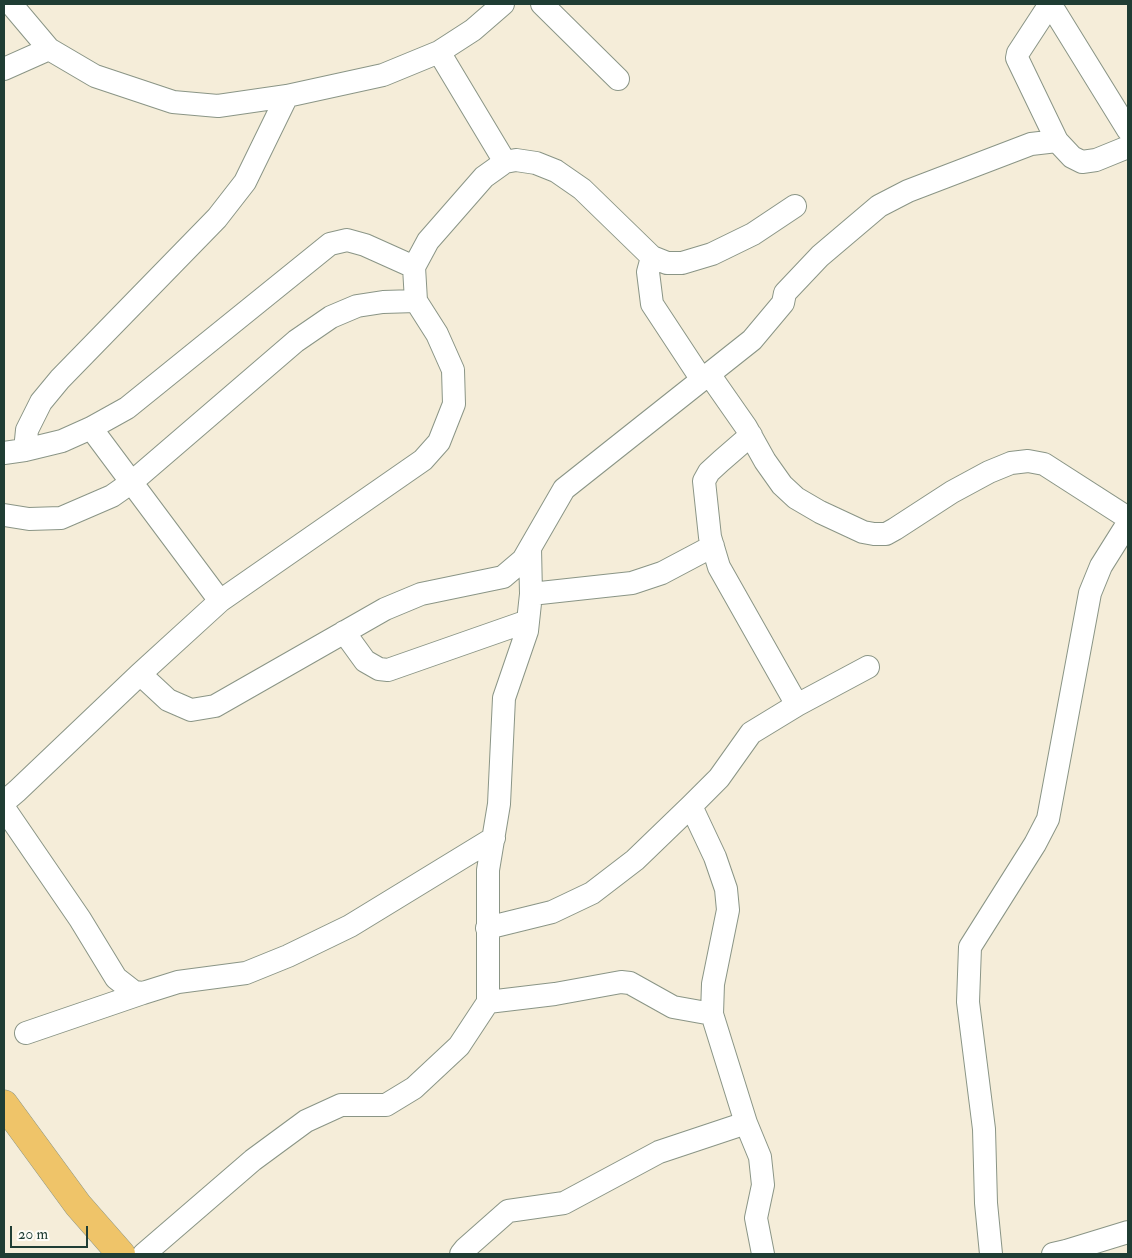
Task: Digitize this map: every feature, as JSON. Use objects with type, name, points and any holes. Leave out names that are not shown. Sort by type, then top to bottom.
[{"type":"main road","points":[[4,1104],[78,1205],[120,1254]]},
{"type":"street","points":[[11,4],[49,49],[95,76],[173,102],[218,106],[287,96],[382,75],[439,52],[473,30],[503,4]]},
{"type":"street","points":[[542,4],[618,79]]},
{"type":"street","points":[[1128,130],[1051,4],[1018,53],[1017,58],[1057,141],[1072,157],[1082,162],[1096,160],[1128,147]]},
{"type":"street","points":[[4,69],[49,49]]},
{"type":"street","points":[[439,52],[505,162]]},
{"type":"street","points":[[14,452],[41,402],[60,379],[217,218],[245,182],[287,96]]},
{"type":"street","points":[[140,674],[168,700],[191,710],[215,706],[385,609],[421,594],[503,577],[523,560],[564,489],[752,340],[783,303],[785,293],[820,256],[879,206],[908,191],[1031,144],[1057,141]]},
{"type":"street","points":[[4,802],[220,601],[423,460],[439,442],[454,404],[453,370],[437,334],[416,301],[414,267],[428,241],[484,177],[505,162],[516,160],[536,163],[556,170],[582,189],[652,257],[667,263],[682,263],[712,254],[753,234],[795,206]]},
{"type":"street","points":[[14,452],[62,441],[91,428],[127,408],[330,244],[347,240],[365,245],[414,267]]},
{"type":"street","points":[[652,257],[648,272],[652,304],[751,435],[765,461],[782,485],[796,498],[820,512],[863,532],[886,534],[952,492],[989,472],[1011,463],[1028,460],[1044,464],[1128,518]]},
{"type":"street","points":[[4,515],[29,519],[61,518],[112,496],[132,482],[296,341],[331,317],[357,306],[383,302],[416,301]]},
{"type":"street","points":[[91,428],[220,601]]},
{"type":"street","points":[[751,435],[721,460],[709,472],[704,481],[710,537],[719,567],[797,705]]},
{"type":"street","points":[[991,1254],[986,1203],[984,1129],[968,1002],[970,948],[1035,844],[1048,818],[1090,593],[1100,566],[1128,524]]},
{"type":"street","points":[[531,594],[632,583],[662,573],[713,546]]},
{"type":"street","points":[[144,1254],[253,1160],[306,1121],[340,1105],[386,1104],[414,1088],[459,1046],[488,1002],[488,870],[499,804],[504,698],[527,631],[531,594],[530,548]]},
{"type":"street","points":[[344,632],[365,661],[379,669],[388,670],[528,621]]},
{"type":"street","points":[[487,928],[552,912],[592,893],[635,860],[692,806],[719,778],[751,733],[797,705],[868,667]]},
{"type":"street","points":[[692,806],[715,857],[726,889],[728,910],[713,984],[712,1014],[746,1124],[760,1157],[764,1185],[756,1218],[763,1254]]},
{"type":"street","points":[[4,808],[80,919],[116,978],[134,992],[143,993]]},
{"type":"street","points":[[26,1033],[178,982],[246,972],[288,956],[350,926],[494,838]]},
{"type":"street","points":[[488,1002],[555,994],[621,982],[630,983],[673,1007],[712,1014]]},
{"type":"street","points":[[461,1254],[508,1210],[564,1203],[659,1152],[746,1124]]},
{"type":"street","points":[[1063,1253],[1128,1232]]}]
